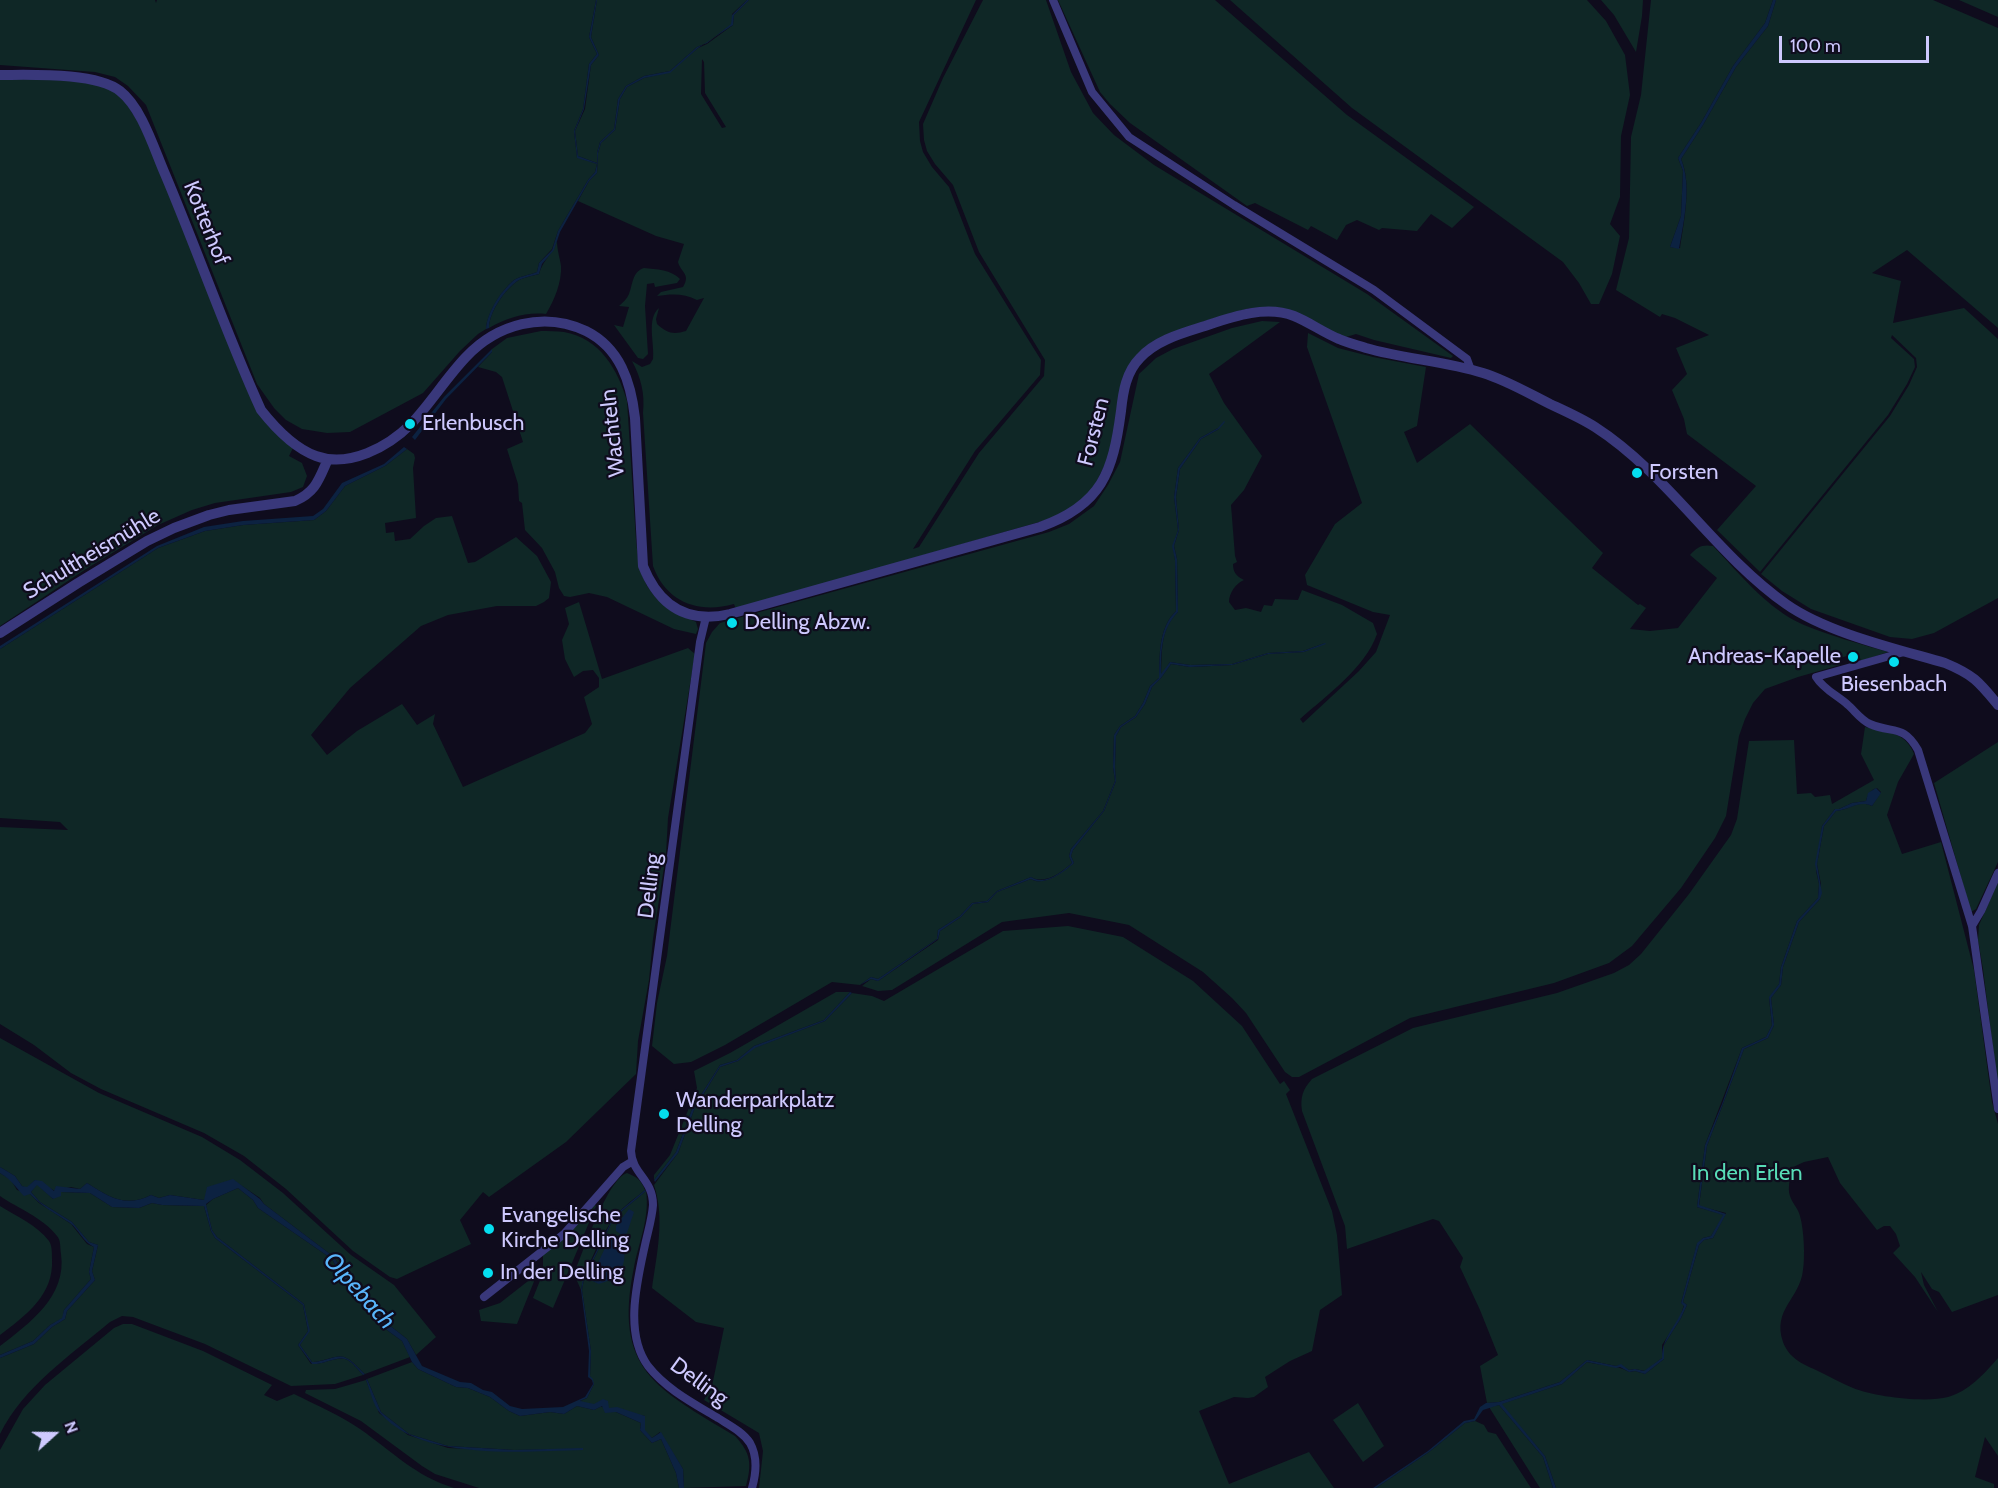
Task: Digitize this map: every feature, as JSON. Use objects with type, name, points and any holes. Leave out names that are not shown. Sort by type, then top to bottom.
[{"type":"street","points":[[1053,0],[1092,92],[1129,137],[1374,290],[1467,359],[1471,370]]},
{"type":"street","name":"Kotterhof","points":[[0,75],[84,78],[104,82],[120,90],[132,104],[156,154],[261,410],[274,426],[296,445],[316,456],[328,459]]},
{"type":"street","name":"Forsten","points":[[706,617],[730,614],[1040,527],[1072,514],[1093,494],[1107,472],[1118,432],[1123,395],[1132,368],[1150,349],[1169,338],[1208,325],[1252,312],[1266,312],[1292,316],[1341,340],[1375,350],[1471,370],[1506,382],[1592,425],[1627,451],[1755,578],[1785,603],[1826,625],[1907,652]]},
{"type":"street","name":"Wachteln","points":[[328,459],[359,456],[383,446],[410,424],[466,356],[506,328],[530,321],[551,321],[584,330],[600,339],[613,352],[626,373],[632,394],[643,566],[650,584],[658,595],[671,606],[685,613],[706,617]]},
{"type":"street","name":"Schultheismühle","points":[[0,633],[147,541],[174,528],[209,515],[295,501],[307,495],[317,484],[328,459]]},
{"type":"street","name":"Delling","points":[[706,617],[700,642],[633,1139],[633,1161],[651,1188],[653,1202],[652,1217],[640,1266],[635,1316],[636,1336],[642,1357],[650,1368],[683,1397],[738,1431],[750,1443],[755,1457],[756,1472],[753,1487]]},
{"type":"street","points":[[1998,705],[1971,675],[1946,663],[1907,652],[1816,677],[1822,687],[1847,704],[1865,721],[1899,731],[1912,741],[1918,750],[1972,926],[1998,1109]]},
{"type":"street","points":[[1972,926],[1998,873]]},
{"type":"street","points":[[484,1297],[564,1234],[622,1167],[633,1161]]},
{"type":"green space","points":[[0,0],[155,0],[156,3],[157,0],[596,0],[589,37],[597,54],[589,64],[583,109],[574,131],[577,157],[597,164],[595,172],[558,231],[552,249],[539,263],[537,272],[516,279],[509,285],[492,309],[486,329],[460,351],[423,393],[350,432],[327,433],[302,429],[286,420],[274,408],[257,384],[146,105],[128,86],[115,77],[95,72],[0,65]]},
{"type":"green space","points":[[597,0],[747,0],[732,14],[732,24],[707,43],[697,47],[670,71],[644,76],[626,86],[618,99],[614,129],[600,142],[597,163],[578,156],[575,131],[585,109],[591,65],[599,55],[591,37]]},
{"type":"green space","points":[[749,0],[976,0],[919,122],[920,141],[923,152],[932,167],[949,187],[975,254],[1041,360],[1040,375],[975,451],[913,549],[919,547],[979,453],[1044,376],[1045,360],[979,252],[953,185],[935,164],[927,151],[924,140],[923,124],[943,78],[983,0],[1046,0],[1071,72],[1093,113],[1114,135],[1154,165],[1367,294],[1453,356],[1451,358],[1356,334],[1346,337],[1266,308],[1250,308],[1205,321],[1137,355],[1109,457],[1091,492],[1060,516],[736,609],[734,604],[708,607],[685,602],[666,589],[653,566],[643,392],[632,361],[642,367],[650,364],[653,359],[652,325],[659,308],[657,324],[674,333],[686,331],[704,298],[697,300],[677,295],[657,296],[661,292],[683,287],[686,276],[678,262],[684,244],[656,236],[578,201],[589,181],[597,173],[601,143],[615,130],[620,99],[627,87],[644,78],[670,72],[698,48],[733,25],[734,15]],"holes":[[[702,59],[705,93],[726,127],[722,128],[701,94]]]},
{"type":"green space","points":[[1058,0],[1215,0],[1347,115],[1474,207],[1452,228],[1431,214],[1417,231],[1382,228],[1379,230],[1357,220],[1346,225],[1337,240],[1311,226],[1308,230],[1255,203],[1247,206],[1130,123],[1110,104],[1100,92]]},
{"type":"green space","points":[[1230,0],[1587,0],[1606,21],[1625,55],[1630,95],[1621,136],[1620,197],[1610,224],[1620,236],[1612,274],[1599,304],[1591,304],[1563,262],[1352,108]]},
{"type":"green space","points":[[1601,0],[1643,0],[1636,52],[1614,15]]},
{"type":"green space","points":[[1651,0],[1773,0],[1765,23],[1733,66],[1678,158],[1683,171],[1681,216],[1670,247],[1680,248],[1687,191],[1681,159],[1736,67],[1768,26],[1776,0],[1933,0],[1998,28],[1998,328],[1907,250],[1872,273],[1901,281],[1893,323],[1964,308],[1998,339],[1998,598],[1934,633],[1912,639],[1890,637],[1811,609],[1782,591],[1761,574],[1890,416],[1909,385],[1917,367],[1916,358],[1892,335],[1891,338],[1914,359],[1915,367],[1907,384],[1888,415],[1760,572],[1717,530],[1756,486],[1687,434],[1684,419],[1672,390],[1687,374],[1676,348],[1709,335],[1675,318],[1662,314],[1660,317],[1616,290],[1629,238],[1631,137],[1641,95]]},
{"type":"green space","points":[[1959,0],[1998,0],[1998,17]]},
{"type":"green space","points":[[0,77],[84,80],[119,92],[145,133],[248,386],[293,448],[289,456],[302,463],[307,476],[303,487],[291,492],[215,503],[158,525],[0,626]]},
{"type":"green space","points":[[557,241],[561,266],[559,285],[546,314],[516,317],[489,328],[491,316],[502,297],[518,281],[539,274]]},
{"type":"green space","points":[[644,268],[668,272],[680,279],[677,283],[655,287],[654,283],[647,284],[645,306],[648,354],[643,359],[638,358],[614,325],[623,327],[629,307],[619,306],[628,296],[635,275]]},
{"type":"green space","points":[[1262,321],[1280,322],[1209,374],[1224,403],[1262,456],[1244,490],[1231,505],[1237,562],[1233,564],[1233,567],[1236,574],[1244,580],[1238,583],[1230,595],[1229,602],[1235,610],[1246,608],[1261,612],[1264,605],[1272,606],[1275,599],[1298,600],[1302,590],[1342,605],[1373,623],[1377,634],[1364,658],[1333,691],[1300,719],[1303,723],[1376,652],[1390,615],[1373,612],[1307,585],[1305,575],[1335,524],[1362,503],[1307,347],[1308,333],[1338,348],[1426,367],[1417,426],[1404,432],[1417,463],[1470,424],[1603,553],[1592,568],[1638,605],[1646,608],[1630,629],[1650,631],[1678,628],[1717,578],[1690,555],[1700,547],[1709,545],[1713,546],[1766,600],[1791,618],[1825,633],[1888,652],[1861,661],[1860,658],[1855,658],[1854,654],[1840,658],[1840,665],[1765,689],[1753,703],[1739,736],[1726,816],[1715,838],[1681,888],[1632,946],[1609,963],[1554,983],[1410,1018],[1299,1077],[1292,1077],[1285,1072],[1246,1013],[1203,972],[1129,925],[1069,913],[1002,922],[892,990],[878,991],[862,986],[871,979],[878,981],[938,940],[940,931],[961,917],[973,904],[988,902],[997,892],[1031,879],[1047,880],[1074,863],[1071,856],[1073,850],[1104,811],[1116,781],[1116,736],[1121,727],[1136,717],[1145,704],[1152,687],[1171,664],[1190,667],[1232,665],[1268,654],[1304,652],[1325,643],[1303,651],[1268,653],[1232,664],[1190,665],[1170,662],[1161,676],[1165,633],[1178,612],[1177,559],[1174,546],[1179,530],[1176,497],[1180,469],[1201,439],[1218,428],[1200,438],[1178,468],[1174,497],[1178,530],[1173,546],[1176,611],[1163,634],[1159,678],[1150,686],[1135,716],[1120,726],[1114,735],[1115,781],[1103,811],[1071,849],[1069,856],[1072,863],[1053,876],[1042,879],[1031,877],[997,891],[987,901],[972,903],[960,916],[938,930],[937,939],[878,979],[871,977],[860,985],[832,982],[725,1045],[691,1062],[674,1064],[652,1046],[657,1003],[667,956],[706,643],[712,632],[720,623],[1049,532],[1069,524],[1094,506],[1120,462],[1139,374],[1156,358],[1173,349],[1232,328]]},
{"type":"green space","points":[[541,331],[577,335],[597,348],[613,367],[627,401],[639,568],[647,586],[656,598],[671,610],[696,622],[698,629],[696,634],[674,629],[607,597],[589,593],[564,596],[559,588],[555,572],[542,548],[525,530],[518,484],[507,449],[523,442],[502,377],[496,372],[478,367],[492,352],[492,349],[507,338]]},
{"type":"green space","points":[[407,449],[414,454],[415,458],[413,468],[416,518],[385,523],[386,533],[394,532],[395,541],[410,539],[436,518],[452,516],[468,563],[475,562],[516,537],[537,556],[551,582],[549,598],[536,606],[497,606],[448,615],[421,626],[350,688],[311,735],[327,755],[357,731],[402,704],[417,725],[435,714],[433,724],[463,787],[585,733],[592,724],[584,697],[599,687],[599,678],[593,670],[583,671],[574,677],[565,659],[562,640],[569,624],[565,608],[579,602],[602,679],[688,648],[695,654],[668,818],[666,854],[649,980],[638,1041],[636,1074],[566,1142],[489,1197],[483,1192],[460,1220],[471,1244],[397,1279],[390,1277],[353,1251],[286,1189],[244,1156],[204,1133],[101,1089],[71,1073],[34,1045],[0,1024],[0,827],[68,830],[60,822],[0,818],[0,649],[158,548],[205,531],[243,525],[314,520],[326,511],[345,486],[385,466]]},
{"type":"green space","name":"In den Erlen","points":[[1865,727],[1900,737],[1906,741],[1914,754],[1898,782],[1887,815],[1902,854],[1941,842],[1974,970],[1992,1102],[1998,1124],[1998,1295],[1952,1312],[1939,1292],[1932,1289],[1921,1272],[1924,1285],[1938,1312],[1915,1277],[1893,1253],[1900,1246],[1896,1234],[1890,1226],[1877,1230],[1840,1183],[1828,1157],[1804,1162],[1791,1168],[1789,1193],[1801,1222],[1804,1264],[1801,1280],[1784,1312],[1781,1331],[1786,1348],[1801,1363],[1853,1388],[1900,1398],[1939,1399],[1956,1394],[1976,1381],[1998,1358],[1998,1456],[1985,1437],[1975,1477],[1994,1484],[1994,1488],[1556,1488],[1545,1456],[1501,1404],[1562,1384],[1587,1362],[1645,1374],[1664,1359],[1664,1345],[1687,1305],[1683,1302],[1699,1245],[1704,1240],[1713,1238],[1726,1213],[1699,1206],[1707,1146],[1744,1049],[1768,1038],[1774,1025],[1771,998],[1781,985],[1783,967],[1799,922],[1820,899],[1821,884],[1817,864],[1824,826],[1836,811],[1858,804],[1872,806],[1881,792],[1877,788],[1870,793],[1866,801],[1835,809],[1822,826],[1816,871],[1819,884],[1818,898],[1797,921],[1781,967],[1779,984],[1769,998],[1772,1025],[1766,1037],[1742,1048],[1705,1145],[1697,1207],[1724,1215],[1711,1236],[1703,1238],[1697,1244],[1681,1303],[1684,1305],[1680,1317],[1662,1345],[1662,1358],[1645,1371],[1629,1370],[1621,1365],[1587,1360],[1560,1382],[1499,1402],[1487,1403],[1480,1366],[1498,1355],[1460,1267],[1463,1258],[1439,1221],[1433,1219],[1347,1249],[1345,1226],[1302,1111],[1301,1102],[1304,1090],[1312,1079],[1413,1028],[1557,993],[1614,973],[1629,965],[1641,954],[1689,894],[1731,835],[1737,819],[1749,741],[1794,740],[1797,794],[1811,793],[1815,797],[1830,795],[1832,804],[1874,780],[1861,754]]},
{"type":"green space","points":[[1998,742],[1998,862],[1976,909],[1971,912],[1934,783]]},
{"type":"green space","points":[[1998,882],[1998,1089],[1978,940],[1979,925]]},
{"type":"green space","points":[[1068,926],[1123,937],[1193,981],[1242,1026],[1280,1084],[1284,1081],[1290,1090],[1286,1094],[1332,1211],[1337,1235],[1342,1295],[1320,1310],[1312,1351],[1290,1361],[1265,1377],[1268,1387],[1254,1397],[1234,1397],[1199,1411],[1229,1484],[1309,1452],[1334,1488],[759,1488],[763,1451],[759,1433],[704,1400],[712,1386],[724,1328],[696,1322],[652,1288],[660,1223],[654,1185],[678,1153],[694,1110],[720,1067],[738,1061],[754,1048],[825,1021],[852,993],[872,996],[884,1001],[1003,931]]},
{"type":"green space","points":[[836,992],[850,992],[824,1020],[754,1046],[737,1060],[720,1065],[692,1109],[676,1152],[654,1180],[654,1175],[670,1155],[697,1088],[694,1071]]},
{"type":"green space","points":[[0,1038],[99,1093],[202,1137],[240,1160],[283,1193],[351,1255],[394,1285],[436,1337],[416,1355],[407,1339],[384,1321],[376,1308],[354,1289],[334,1257],[264,1204],[260,1198],[233,1180],[204,1200],[170,1195],[159,1198],[151,1195],[142,1199],[125,1201],[103,1193],[87,1183],[80,1189],[71,1187],[55,1191],[35,1180],[27,1188],[22,1186],[15,1176],[0,1167]]},
{"type":"green space","points":[[0,1173],[11,1180],[17,1190],[30,1194],[39,1203],[71,1224],[87,1244],[94,1247],[89,1272],[91,1279],[64,1310],[63,1318],[50,1325],[33,1341],[0,1355],[0,1346],[34,1318],[52,1296],[61,1269],[58,1238],[37,1218],[0,1196]]},
{"type":"green space","points":[[627,1173],[638,1179],[645,1190],[614,1217],[598,1245],[581,1290],[574,1274],[583,1250],[612,1188]]},
{"type":"green space","points":[[37,1184],[53,1199],[61,1192],[90,1193],[112,1207],[139,1208],[152,1203],[204,1206],[215,1238],[303,1305],[308,1331],[298,1345],[311,1364],[345,1359],[363,1375],[335,1384],[291,1386],[205,1344],[133,1317],[122,1316],[110,1322],[35,1386],[10,1417],[0,1434],[0,1358],[34,1344],[52,1327],[65,1319],[67,1311],[95,1280],[92,1271],[98,1245],[89,1242],[72,1222],[40,1202],[31,1192]]},
{"type":"green space","points":[[238,1188],[253,1200],[258,1208],[332,1259],[349,1291],[372,1311],[380,1325],[402,1341],[410,1357],[365,1374],[351,1361],[342,1357],[312,1362],[300,1345],[309,1331],[304,1304],[217,1237],[212,1230],[206,1205],[213,1199]]},
{"type":"green space","points":[[646,1191],[647,1210],[634,1267],[629,1302],[630,1330],[636,1353],[647,1372],[663,1389],[735,1436],[740,1442],[749,1459],[746,1486],[684,1488],[683,1469],[660,1432],[652,1438],[644,1430],[645,1416],[578,1402],[587,1398],[594,1384],[590,1376],[591,1351],[582,1290],[584,1279],[612,1222]]},
{"type":"green space","points":[[594,1204],[596,1206],[553,1308],[533,1298],[543,1273],[543,1255],[566,1236]]},
{"type":"green space","points":[[0,1206],[44,1235],[51,1245],[52,1259],[51,1272],[43,1294],[28,1312],[0,1335]]},
{"type":"green space","points":[[537,1274],[517,1324],[481,1321],[479,1310],[500,1303]]},
{"type":"green space","points":[[123,1324],[132,1324],[203,1351],[272,1385],[264,1395],[277,1401],[294,1394],[328,1410],[360,1429],[416,1470],[454,1488],[0,1488],[0,1450],[23,1409],[45,1385],[114,1328]]},
{"type":"green space","points":[[412,1362],[418,1369],[456,1387],[468,1388],[490,1397],[520,1416],[550,1412],[564,1414],[577,1406],[594,1410],[602,1406],[641,1423],[640,1430],[652,1443],[661,1439],[676,1473],[679,1488],[479,1488],[435,1474],[361,1421],[305,1393],[306,1390],[335,1389],[366,1380],[379,1413],[408,1435],[448,1448],[512,1451],[583,1449],[514,1450],[448,1446],[409,1434],[381,1412],[367,1379]]},
{"type":"green space","points":[[1358,1403],[1384,1446],[1363,1462],[1333,1420]]},
{"type":"green space","points":[[1499,1405],[1543,1457],[1553,1488],[1540,1488],[1489,1407]]},
{"type":"green space","points":[[1475,1421],[1484,1425],[1488,1432],[1496,1434],[1531,1488],[1376,1488],[1429,1452],[1465,1423]]},
{"type":"water","points":[[596,0],[591,37],[599,55],[591,65],[584,109],[575,131],[578,156],[597,163],[600,142],[614,129],[618,99],[626,86],[644,76],[670,71],[703,44],[670,73],[644,78],[627,87],[620,99],[615,130],[601,143],[597,173],[589,181],[560,232],[554,250],[542,264],[539,274],[518,281],[506,291],[494,309],[489,328],[486,329],[492,309],[504,290],[514,280],[537,272],[539,263],[552,250],[558,231],[588,180],[595,172],[597,164],[577,158],[574,131],[583,109],[589,64],[597,54],[589,37]]},
{"type":"water","points":[[749,0],[734,15],[733,25],[714,38],[731,24],[732,15]]},
{"type":"water","points":[[1773,0],[1776,0],[1768,26],[1736,67],[1681,159],[1687,192],[1685,215],[1679,249],[1670,247],[1681,216],[1683,171],[1678,158],[1733,66],[1765,23]]},
{"type":"water","points":[[492,349],[492,352],[446,399],[415,440],[412,437],[444,397]]},
{"type":"water","points":[[1224,421],[1219,429],[1201,439],[1180,469],[1176,497],[1179,530],[1174,546],[1177,559],[1178,612],[1165,633],[1161,674],[1170,662],[1190,665],[1232,664],[1268,653],[1303,651],[1326,644],[1304,652],[1268,654],[1232,665],[1190,667],[1171,664],[1152,687],[1145,704],[1136,717],[1121,727],[1116,736],[1116,781],[1104,811],[1073,850],[1071,856],[1074,863],[1059,874],[1048,880],[1036,881],[1031,879],[997,892],[988,902],[973,904],[961,917],[940,931],[938,939],[878,981],[871,979],[860,985],[871,977],[878,979],[937,939],[938,930],[960,916],[972,903],[987,901],[997,891],[1031,877],[1042,880],[1053,877],[1072,863],[1069,856],[1071,849],[1103,811],[1115,781],[1114,735],[1120,726],[1135,716],[1150,686],[1159,678],[1163,634],[1176,611],[1175,560],[1172,546],[1178,530],[1174,497],[1178,468],[1200,438],[1218,428]]},
{"type":"water","points":[[404,447],[407,449],[385,466],[345,486],[326,511],[314,520],[243,525],[205,531],[158,548],[0,649],[0,646],[157,546],[204,527],[243,521],[313,516],[323,509],[342,483],[384,464]]},
{"type":"water","points":[[1876,788],[1881,793],[1872,806],[1863,804],[1836,811],[1824,826],[1817,864],[1822,893],[1820,899],[1799,922],[1783,967],[1781,985],[1771,998],[1774,1025],[1768,1038],[1744,1049],[1707,1146],[1699,1205],[1726,1214],[1713,1238],[1704,1240],[1699,1245],[1683,1302],[1687,1305],[1664,1345],[1684,1306],[1681,1303],[1697,1243],[1711,1236],[1723,1215],[1697,1207],[1705,1145],[1742,1048],[1766,1037],[1772,1025],[1769,997],[1779,984],[1781,967],[1797,921],[1818,898],[1819,884],[1815,864],[1822,826],[1835,809],[1866,801],[1868,793]]},
{"type":"water","points":[[850,992],[852,993],[825,1021],[755,1048],[738,1061],[720,1067],[694,1110],[678,1153],[655,1182],[654,1180],[676,1152],[692,1109],[720,1065],[737,1060],[754,1046],[824,1020]]},
{"type":"water","points":[[0,1167],[15,1176],[22,1186],[27,1187],[35,1180],[42,1181],[54,1191],[56,1186],[80,1189],[87,1183],[103,1193],[125,1201],[142,1199],[151,1195],[159,1198],[170,1195],[204,1200],[207,1187],[233,1179],[334,1257],[354,1289],[376,1308],[384,1321],[407,1339],[422,1366],[492,1392],[510,1406],[522,1409],[563,1407],[585,1397],[593,1384],[588,1377],[589,1351],[581,1290],[583,1278],[611,1222],[621,1210],[645,1190],[612,1222],[584,1279],[582,1290],[591,1351],[590,1376],[593,1379],[594,1384],[587,1398],[580,1401],[594,1404],[603,1399],[608,1401],[609,1408],[617,1407],[645,1416],[645,1430],[652,1438],[661,1432],[683,1469],[684,1488],[679,1488],[676,1473],[661,1439],[652,1443],[640,1430],[641,1423],[616,1412],[605,1413],[602,1406],[594,1410],[577,1406],[564,1414],[550,1412],[520,1416],[490,1397],[468,1388],[456,1387],[418,1369],[402,1341],[380,1325],[372,1311],[349,1291],[332,1259],[258,1208],[253,1200],[238,1188],[206,1204],[212,1230],[217,1237],[304,1304],[310,1331],[300,1345],[312,1362],[342,1357],[351,1361],[365,1374],[363,1375],[345,1359],[312,1364],[298,1345],[308,1331],[303,1305],[215,1238],[211,1231],[204,1206],[152,1203],[139,1208],[112,1207],[90,1193],[61,1192],[61,1196],[53,1199],[37,1185],[31,1192],[40,1202],[72,1222],[89,1242],[98,1245],[92,1271],[95,1280],[67,1311],[65,1319],[52,1327],[34,1344],[0,1358],[0,1355],[33,1341],[50,1325],[62,1318],[64,1310],[91,1279],[89,1272],[94,1247],[87,1242],[70,1223],[44,1206],[30,1194],[24,1196],[0,1173]]},
{"type":"water","points":[[629,1209],[634,1212],[627,1233],[622,1235],[616,1231],[616,1226]]},
{"type":"water","points":[[611,1235],[615,1235],[624,1250],[623,1265],[619,1277],[599,1284],[590,1280]]},
{"type":"water","points":[[1664,1345],[1664,1359],[1645,1374],[1587,1362],[1562,1384],[1502,1404],[1545,1456],[1556,1488],[1553,1488],[1543,1457],[1499,1405],[1483,1410],[1475,1421],[1465,1423],[1429,1452],[1373,1488],[1428,1451],[1464,1421],[1474,1419],[1480,1407],[1486,1403],[1499,1402],[1560,1382],[1587,1360],[1616,1366],[1621,1364],[1629,1370],[1644,1371],[1662,1358]]},
{"type":"water","points":[[367,1379],[381,1412],[408,1433],[398,1429],[380,1413]]},
{"type":"water","points":[[410,1434],[448,1446],[514,1450],[583,1448],[583,1450],[504,1452],[475,1450],[447,1447],[421,1440]]},
{"type":"place","name":"Erlenbusch","points":[[410,424]]},
{"type":"place","name":"Forsten","points":[[1637,473]]},
{"type":"place","name":"Delling Abzw.","points":[[732,623]]},
{"type":"place","name":"Andreas-Kapelle","points":[[1853,657]]},
{"type":"place","name":"Biesenbach","points":[[1894,662]]},
{"type":"place","name":"Wanderparkplatz Delling","points":[[664,1114]]},
{"type":"place","name":"Evangelische Kirche Delling","points":[[489,1229]]},
{"type":"place","name":"In der Delling","points":[[488,1273]]},
{"type":"water label","name":"Olpebach","points":[[359,1291]]}]
